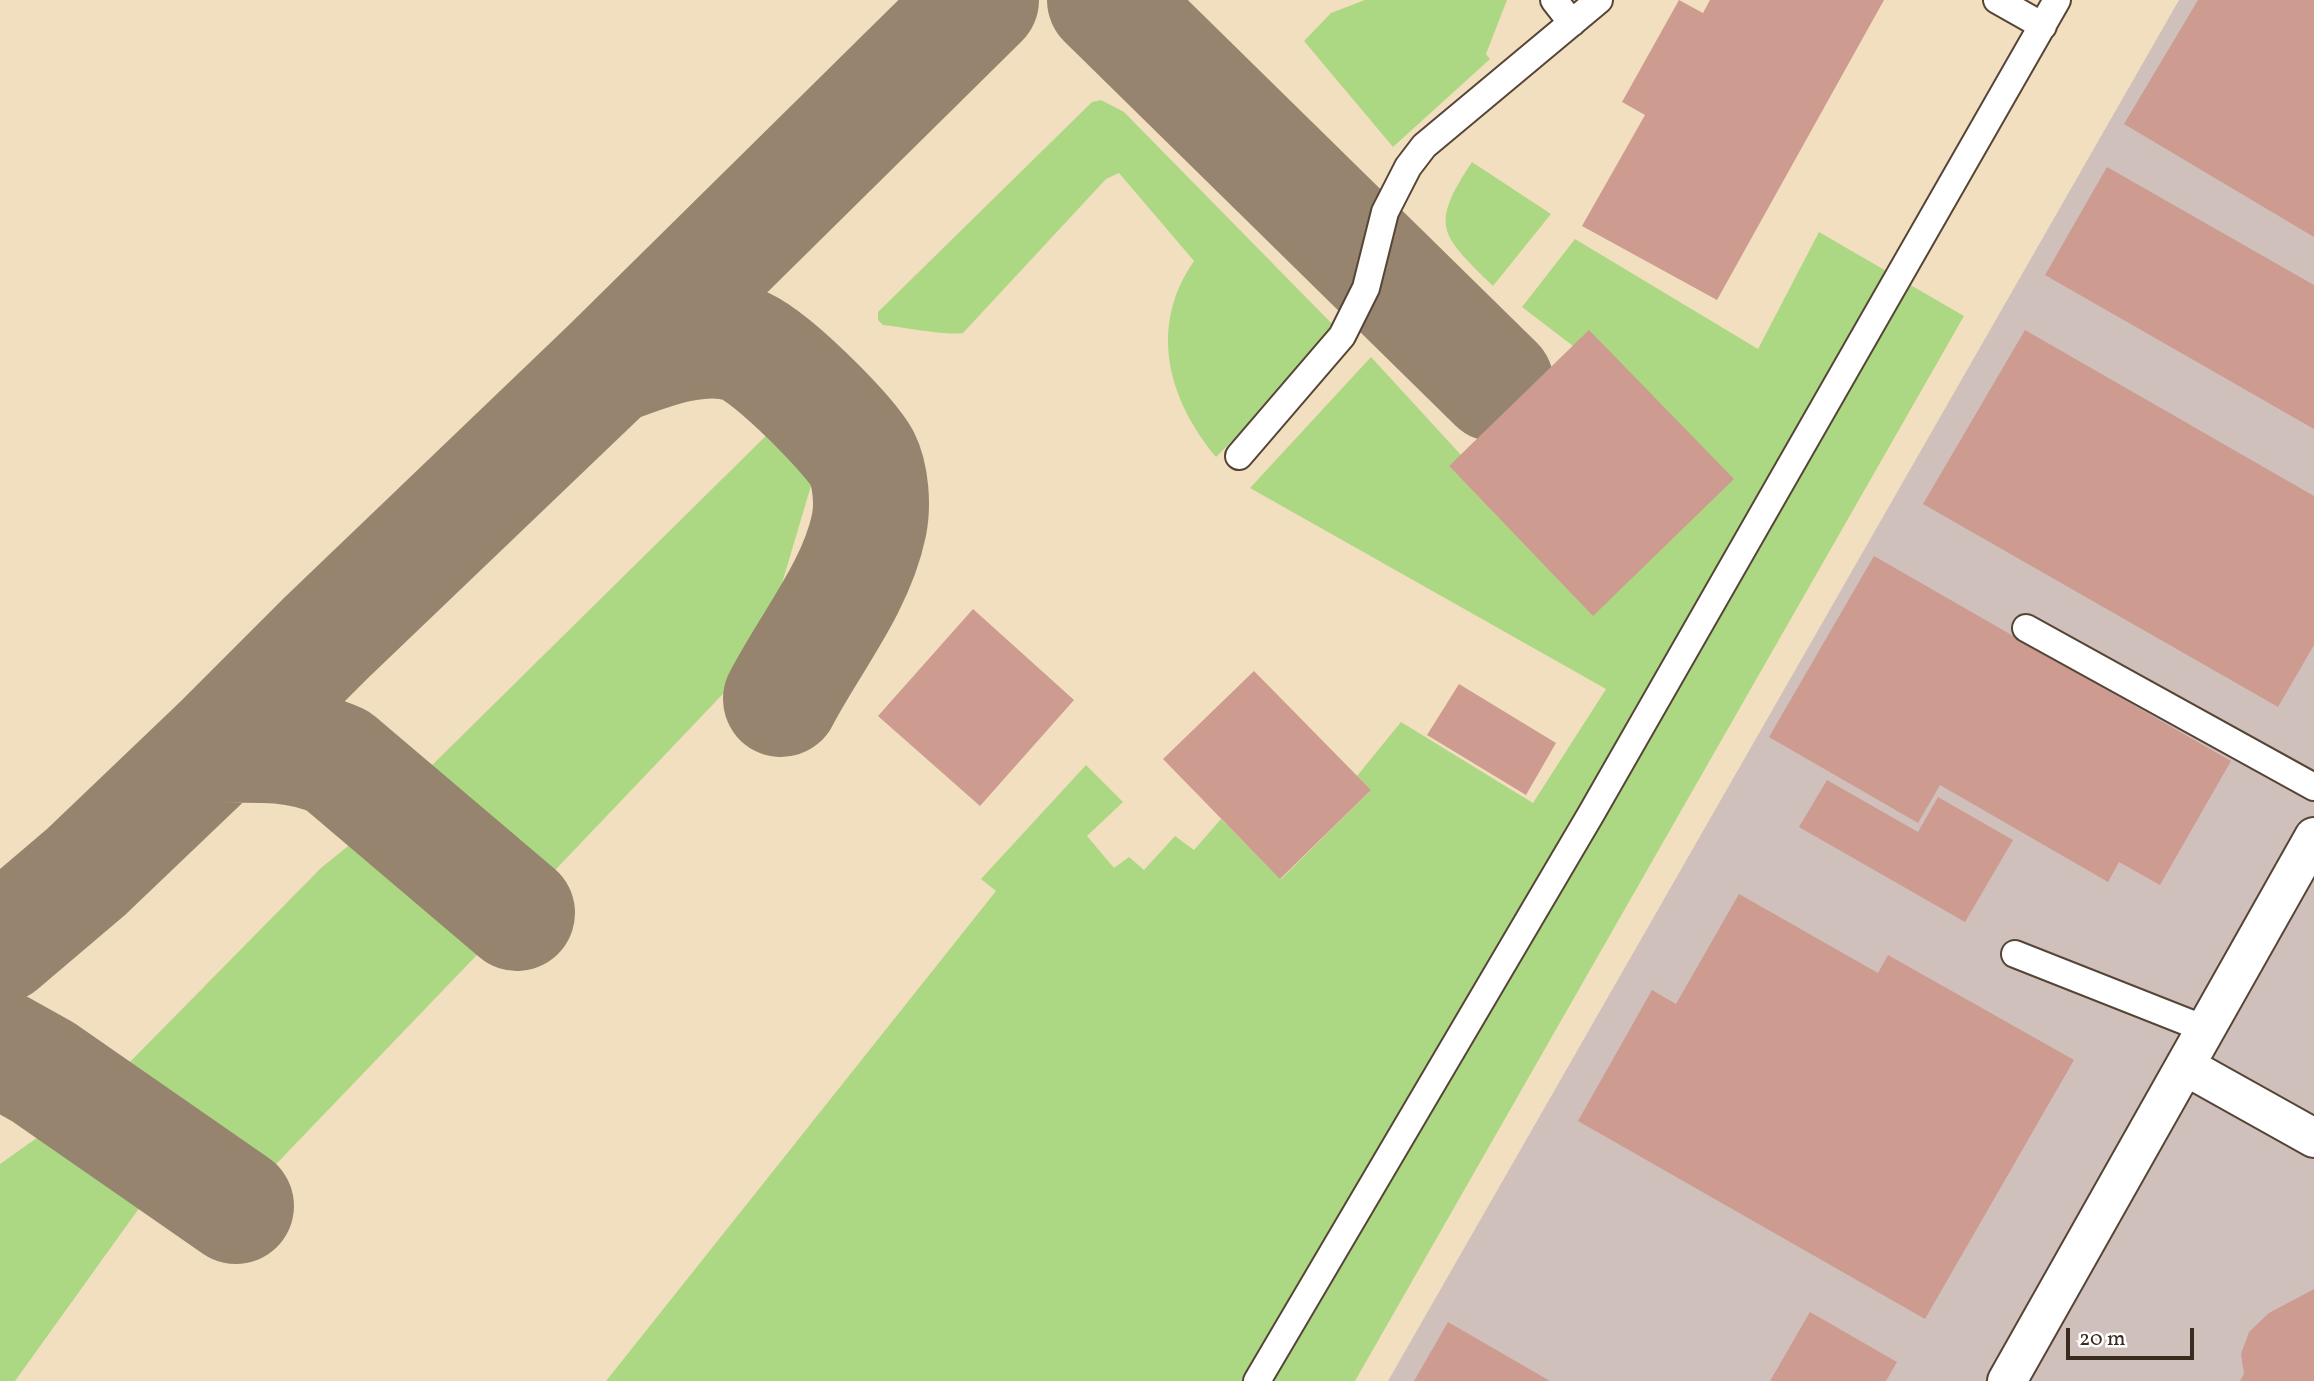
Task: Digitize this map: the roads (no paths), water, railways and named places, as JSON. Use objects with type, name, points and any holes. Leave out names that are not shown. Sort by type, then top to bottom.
[{"type":"street","points":[[2007,1381],[2187,1067],[2205,1029],[2314,837]]},
{"type":"street","points":[[2187,1067],[2314,1138]]},
{"type":"lane","points":[[1554,0],[1572,23]]},
{"type":"lane","points":[[1239,456],[1342,336],[1366,288],[1385,212],[1408,167],[1424,146],[1599,0]]},
{"type":"lane","points":[[1997,0],[2043,26]]},
{"type":"lane","points":[[1257,1381],[1570,849],[2057,0]]},
{"type":"lane","points":[[2026,628],[2314,787]]},
{"type":"lane","points":[[2015,954],[2205,1029]]}]
